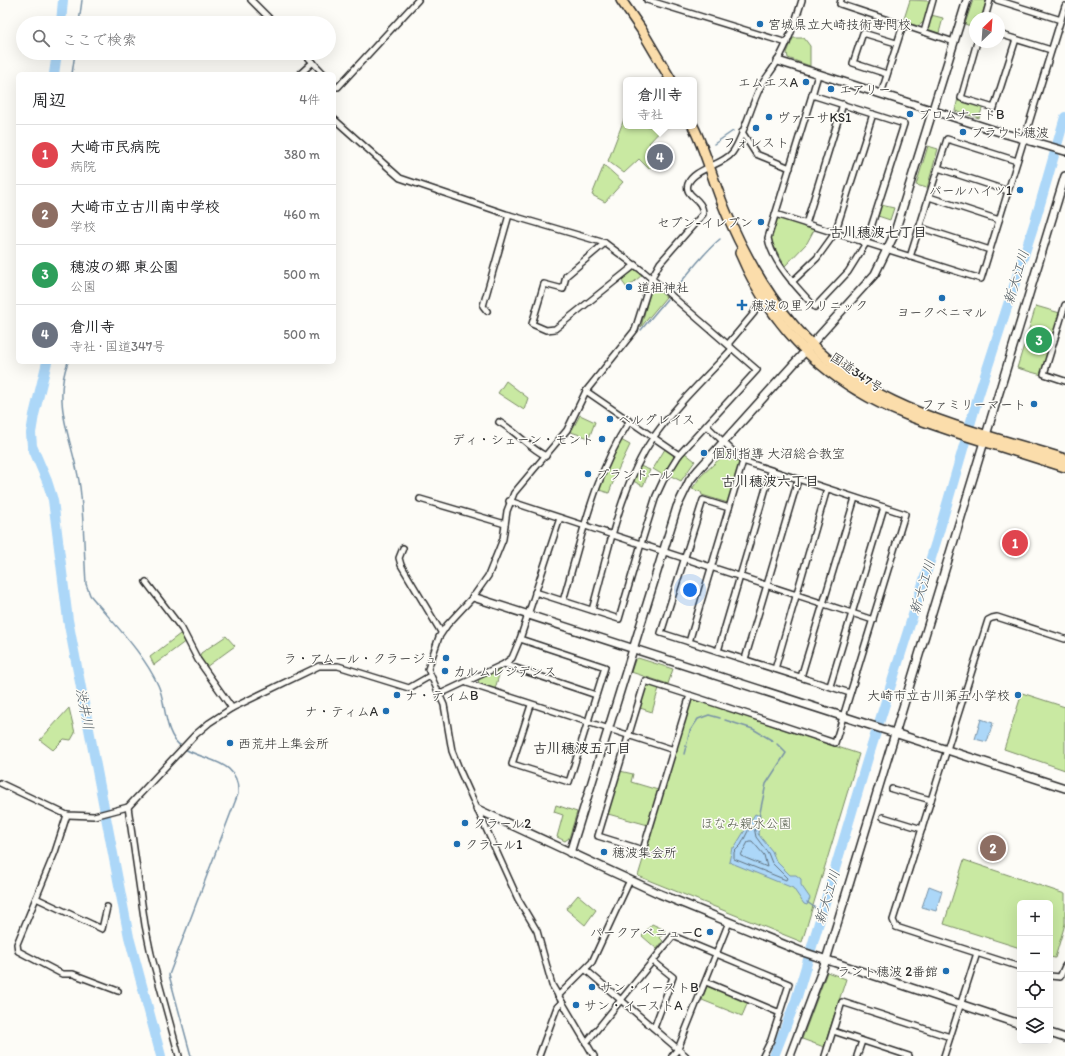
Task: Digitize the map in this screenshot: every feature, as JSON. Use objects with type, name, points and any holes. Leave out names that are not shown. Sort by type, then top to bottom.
[{"type":"highway","points":[[621,0],[642,29],[669,77]]},
{"type":"highway","name":"国道347号","points":[[695,129],[729,219],[736,244],[749,274],[779,320],[808,349],[857,391],[907,416],[955,428],[1065,467]]},
{"type":"highway","name":"国道347号","points":[[729,219],[764,285],[808,349]]},
{"type":"highway","name":"国道347号","points":[[985,438],[1065,459]]},
{"type":"street","points":[[250,0],[267,16]]},
{"type":"street","points":[[336,87],[338,87],[418,0]]},
{"type":"street","points":[[647,0],[786,43]]},
{"type":"street","points":[[593,1056],[552,986],[537,931],[518,899],[454,756],[440,694],[430,676],[429,664],[441,632],[484,583],[495,562],[503,539],[510,501],[514,493],[567,430],[586,391],[635,330],[651,279],[660,263],[703,214],[703,208],[699,201],[692,197],[688,190],[688,184],[692,178],[709,167],[728,158],[734,151],[760,87],[778,61],[802,0]]},
{"type":"street","points":[[841,0],[840,4],[954,42]]},
{"type":"street","points":[[924,32],[933,0]]},
{"type":"street","points":[[570,853],[663,551],[683,493],[690,480],[723,441],[876,274],[894,235],[967,0]]},
{"type":"street","points":[[986,12],[990,0]]},
{"type":"street","points":[[997,0],[1061,20]]},
{"type":"street","points":[[775,214],[981,279],[1065,6]]},
{"type":"street","points":[[881,94],[896,43],[903,25]]},
{"type":"street","points":[[887,74],[853,63],[863,33],[896,43]]},
{"type":"street","points":[[1005,36],[1051,50]]},
{"type":"street","points":[[975,48],[961,98],[994,108],[1016,40]]},
{"type":"street","points":[[778,61],[1024,140],[1064,150]]},
{"type":"street","points":[[302,72],[312,62],[322,72]]},
{"type":"street","points":[[812,95],[904,124],[866,243],[848,272],[815,307],[792,282],[769,244],[768,238],[818,75]]},
{"type":"street","points":[[806,224],[843,104]]},
{"type":"street","points":[[792,282],[816,258],[836,233],[873,114]]},
{"type":"street","points":[[336,121],[400,178],[509,215],[605,243],[635,265],[757,370],[679,455],[669,470],[656,496],[619,619],[535,592]]},
{"type":"street","points":[[742,132],[756,154],[762,158],[790,168]]},
{"type":"street","points":[[910,257],[947,138],[1017,161]]},
{"type":"street","points":[[938,168],[1008,191]]},
{"type":"street","points":[[790,1056],[826,960],[1065,176]]},
{"type":"street","points":[[929,197],[999,220]]},
{"type":"street","points":[[486,311],[483,306],[509,215]]},
{"type":"street","points":[[919,227],[990,250]]},
{"type":"street","points":[[605,243],[566,276],[563,289],[544,284],[532,324],[546,330],[555,329],[635,265]]},
{"type":"street","points":[[728,344],[754,313],[756,308],[765,300]]},
{"type":"street","points":[[1065,304],[1044,374],[1065,381]]},
{"type":"street","points":[[592,610],[630,481],[654,438],[732,349]]},
{"type":"street","points":[[586,391],[679,455]]},
{"type":"street","points":[[499,422],[514,431],[540,454],[546,456]]},
{"type":"street","points":[[563,600],[600,479],[610,454],[629,422]]},
{"type":"street","points":[[690,695],[643,850],[598,836],[646,681],[690,695],[835,742],[905,514],[743,461],[706,426]]},
{"type":"street","points":[[689,642],[743,461]]},
{"type":"street","points":[[718,651],[771,471]]},
{"type":"street","points":[[745,660],[798,480]]},
{"type":"street","points":[[775,669],[827,489]]},
{"type":"street","points":[[801,677],[855,498]]},
{"type":"street","points":[[420,499],[505,524]]},
{"type":"street","points":[[729,508],[703,500],[661,633],[850,693]]},
{"type":"street","points":[[510,501],[873,620]]},
{"type":"street","points":[[830,686],[884,507]]},
{"type":"street","points":[[440,694],[467,683],[504,664],[512,658],[528,616],[560,518]]},
{"type":"street","points":[[403,548],[399,558],[401,565],[441,632]]},
{"type":"street","points":[[146,582],[182,629],[198,660],[232,708]]},
{"type":"street","points":[[473,597],[843,718],[1065,788]]},
{"type":"street","points":[[1017,966],[896,927],[893,924],[893,920],[988,620],[997,618],[1065,639]]},
{"type":"street","points":[[520,639],[605,667],[569,782],[512,764],[531,705]]},
{"type":"street","points":[[504,664],[596,695]]},
{"type":"street","points":[[0,782],[67,815],[84,817],[127,808],[183,747],[209,723],[232,708],[319,666],[338,666],[409,688],[430,676]]},
{"type":"street","points":[[467,683],[531,705],[674,750]]},
{"type":"street","points":[[892,788],[931,800]]},
{"type":"street","points":[[127,808],[145,925],[151,954],[179,1056]]},
{"type":"street","points":[[477,809],[630,880],[800,951],[1017,1023]]},
{"type":"street","points":[[67,815],[55,852],[17,944],[18,951],[62,974],[73,974],[118,990]]},
{"type":"street","points":[[883,817],[922,829]]},
{"type":"street","points":[[558,996],[586,970],[592,962],[630,880]]},
{"type":"street","points":[[36,898],[102,928],[107,906]]},
{"type":"street","points":[[672,1056],[678,1049],[729,922]]},
{"type":"street","points":[[586,1043],[674,936],[789,984],[780,1013],[763,1056]]},
{"type":"street","points":[[944,1056],[976,953]]},
{"type":"street","points":[[653,961],[673,977],[654,1028]]},
{"type":"street","points":[[1053,976],[1060,977],[1065,966]]},
{"type":"street","points":[[586,970],[686,1056]]},
{"type":"street","points":[[706,982],[780,1013]]},
{"type":"street","points":[[539,1056],[558,1007],[562,1002]]},
{"type":"street","points":[[825,1056],[842,1002],[950,1037]]},
{"type":"street","points":[[833,1031],[891,1053],[909,1056]]},
{"type":"street","points":[[1053,1034],[1065,1038]]},
{"type":"street","points":[[857,1056],[862,1041]]},
{"type":"green space","points":[[910,0],[930,1],[924,22],[918,26],[903,22]]},
{"type":"green space","points":[[973,0],[985,0],[986,2],[983,12],[969,12]]},
{"type":"green space","points":[[969,12],[969,26],[965,24]]},
{"type":"green space","points":[[931,15],[943,18],[939,33],[930,30],[928,26]]},
{"type":"green space","points":[[793,38],[804,38],[810,46],[810,66],[788,58],[787,53]]},
{"type":"green space","points":[[958,98],[983,106],[979,118],[955,111]]},
{"type":"green space","points":[[623,122],[623,129],[662,129],[649,143],[662,156],[649,169],[639,159],[624,173],[608,161]]},
{"type":"green space","points":[[928,146],[938,149],[927,188],[916,185]]},
{"type":"green space","points":[[604,165],[623,182],[605,202],[592,195]]},
{"type":"green space","points":[[881,205],[894,208],[890,220],[878,216]]},
{"type":"green space","points":[[779,217],[815,228],[807,243],[785,266],[770,239],[774,219]]},
{"type":"green space","points":[[636,269],[642,275],[627,288],[621,280]]},
{"type":"green space","points":[[651,287],[654,287],[666,297],[641,327]]},
{"type":"green space","points":[[1036,306],[1060,313],[1042,375],[1017,368]]},
{"type":"green space","points":[[506,381],[528,398],[524,410],[498,393]]},
{"type":"green space","points":[[580,415],[595,422],[589,438],[571,432]]},
{"type":"green space","points":[[621,440],[630,445],[609,493],[599,490],[606,468]]},
{"type":"green space","points":[[665,449],[673,454],[674,459],[663,475],[653,469]]},
{"type":"green space","points":[[727,452],[740,464],[728,503],[702,495],[701,492],[692,489],[701,476]]},
{"type":"green space","points":[[685,453],[695,461],[681,481],[669,475]]},
{"type":"green space","points":[[640,466],[650,470],[643,486],[633,481]]},
{"type":"green space","points":[[180,634],[184,636],[186,641],[154,665],[150,657]]},
{"type":"green space","points":[[226,636],[235,646],[206,667],[199,658],[201,653]]},
{"type":"green space","points":[[638,658],[673,669],[668,684],[631,672],[635,660]]},
{"type":"green space","points":[[501,668],[495,689],[479,684],[478,679]]},
{"type":"green space","points":[[650,685],[659,688],[652,712],[640,708],[646,687]]},
{"type":"green space","points":[[1022,693],[1065,707],[1065,770],[1004,749]]},
{"type":"green space","name":"ほなみ親水公園","points":[[692,699],[859,754],[802,942],[638,876]]},
{"type":"green space","points":[[69,708],[75,733],[71,740],[64,739],[53,750],[40,740]]},
{"type":"green space","points":[[620,771],[633,774],[631,782],[658,790],[648,825],[608,814]]},
{"type":"green space","points":[[556,805],[577,812],[569,838],[565,841],[557,837],[563,815],[554,812]]},
{"type":"green space","points":[[964,860],[1065,894],[1065,924],[1055,958],[1053,958],[1053,900],[1017,900],[1017,947],[944,924]]},
{"type":"green space","points":[[578,895],[596,910],[585,925],[566,909]]},
{"type":"green space","points":[[652,924],[665,930],[660,938],[663,941],[657,949],[642,936]]},
{"type":"green space","points":[[827,972],[846,979],[824,1047],[802,1039]]},
{"type":"green space","points":[[707,986],[748,1002],[742,1016],[702,1000]]},
{"type":"water","points":[[981,719],[993,723],[987,742],[975,739]]},
{"type":"water","points":[[755,814],[760,816],[758,834],[772,851],[776,861],[790,875],[796,875],[801,879],[801,885],[810,898],[807,905],[804,904],[793,888],[729,862],[732,848],[734,848]]},
{"type":"water","points":[[929,886],[942,891],[936,911],[922,907]]},
{"type":"waterway","name":"渋井川","points":[[62,16],[63,0]]},
{"type":"waterway","points":[[80,16],[82,0]]},
{"type":"waterway","name":"渋井川","points":[[54,72],[56,60]]},
{"type":"waterway","points":[[72,72],[74,60]]},
{"type":"waterway","name":"新大江川","points":[[774,1056],[796,1000],[867,761],[936,542],[978,397],[1036,218],[1065,117]]},
{"type":"waterway","points":[[714,144],[733,131]]},
{"type":"waterway","points":[[673,291],[701,258],[720,239]]},
{"type":"waterway","points":[[641,330],[667,299]]},
{"type":"waterway","name":"渋井川","points":[[47,364],[34,415],[31,433],[32,446],[47,481],[53,500],[68,620],[129,937],[161,1056]]},
{"type":"waterway","points":[[67,364],[63,378],[63,409],[65,424],[80,487],[86,584],[90,595],[136,649],[152,673],[161,693],[168,727],[176,741],[182,747]]},
{"type":"waterway","points":[[684,754],[690,731],[698,719],[709,715],[720,718]]},
{"type":"waterway","points":[[725,720],[753,729],[773,741]]},
{"type":"waterway","points":[[759,817],[766,784],[786,753],[777,744]]},
{"type":"waterway","points":[[185,749],[228,768],[234,774],[238,794],[169,975],[191,1056]]},
{"type":"waterway","points":[[807,902],[821,912]]},
{"type":"place","name":"宮城県立大崎技術専門校","points":[[760,24]]},
{"type":"place","name":"エムエスA","points":[[806,82]]},
{"type":"place","name":"エアリー","points":[[831,89]]},
{"type":"place","name":"プロムナードB","points":[[910,114]]},
{"type":"place","name":"ヴァーサKS1","points":[[769,117]]},
{"type":"place","name":"フォレスト","points":[[756,128]]},
{"type":"place","name":"プラウド穂波","points":[[963,132]]},
{"type":"place","name":"倉川寺","points":[[660,157]]},
{"type":"place","name":"パールハイツ1","points":[[1020,190]]},
{"type":"place","name":"セブン-イレブン","points":[[761,222]]},
{"type":"place","name":"道祖神社","points":[[629,287]]},
{"type":"place","name":"ヨークベニマル","points":[[942,298]]},
{"type":"place","name":"穂波の里クリニック","points":[[742,305]]},
{"type":"place","name":"穂波の郷 東公園","points":[[1039,340]]},
{"type":"place","name":"ファミリーマート","points":[[1034,404]]},
{"type":"place","name":"ベルグレイス","points":[[610,419]]},
{"type":"place","name":"ディ・シェーン・モント","points":[[602,439]]},
{"type":"place","name":"個別指導 大沼総合教室","points":[[704,453]]},
{"type":"place","name":"プランドール","points":[[588,474]]},
{"type":"place","name":"大崎市民病院","points":[[1015,543]]},
{"type":"place","name":"ラ・アムール・クラージュ","points":[[446,658]]},
{"type":"place","name":"カルムレジデンス","points":[[445,671]]},
{"type":"place","name":"ナ・ティムB","points":[[397,695]]},
{"type":"place","name":"大崎市立古川第五小学校","points":[[1018,695]]},
{"type":"place","name":"ナ・ティムA","points":[[386,711]]},
{"type":"place","name":"西荒井上集会所","points":[[230,743]]},
{"type":"place","name":"クラール2","points":[[465,823]]},
{"type":"place","name":"クラール1","points":[[457,844]]},
{"type":"place","name":"大崎市立古川南中学校","points":[[993,848]]},
{"type":"place","name":"穂波集会所","points":[[604,852]]},
{"type":"place","name":"パークアベニューC","points":[[710,932]]},
{"type":"place","name":"ラント穂波 2番館","points":[[946,971]]},
{"type":"place","name":"サン・イーストB","points":[[592,987]]},
{"type":"place","name":"サン・イーストA","points":[[576,1005]]},
{"type":"district","name":"古川穂波七丁目","points":[[878,232]]},
{"type":"district","name":"古川穂波六丁目","points":[[770,481]]},
{"type":"district","name":"古川穂波五丁目","points":[[582,748]]}]
